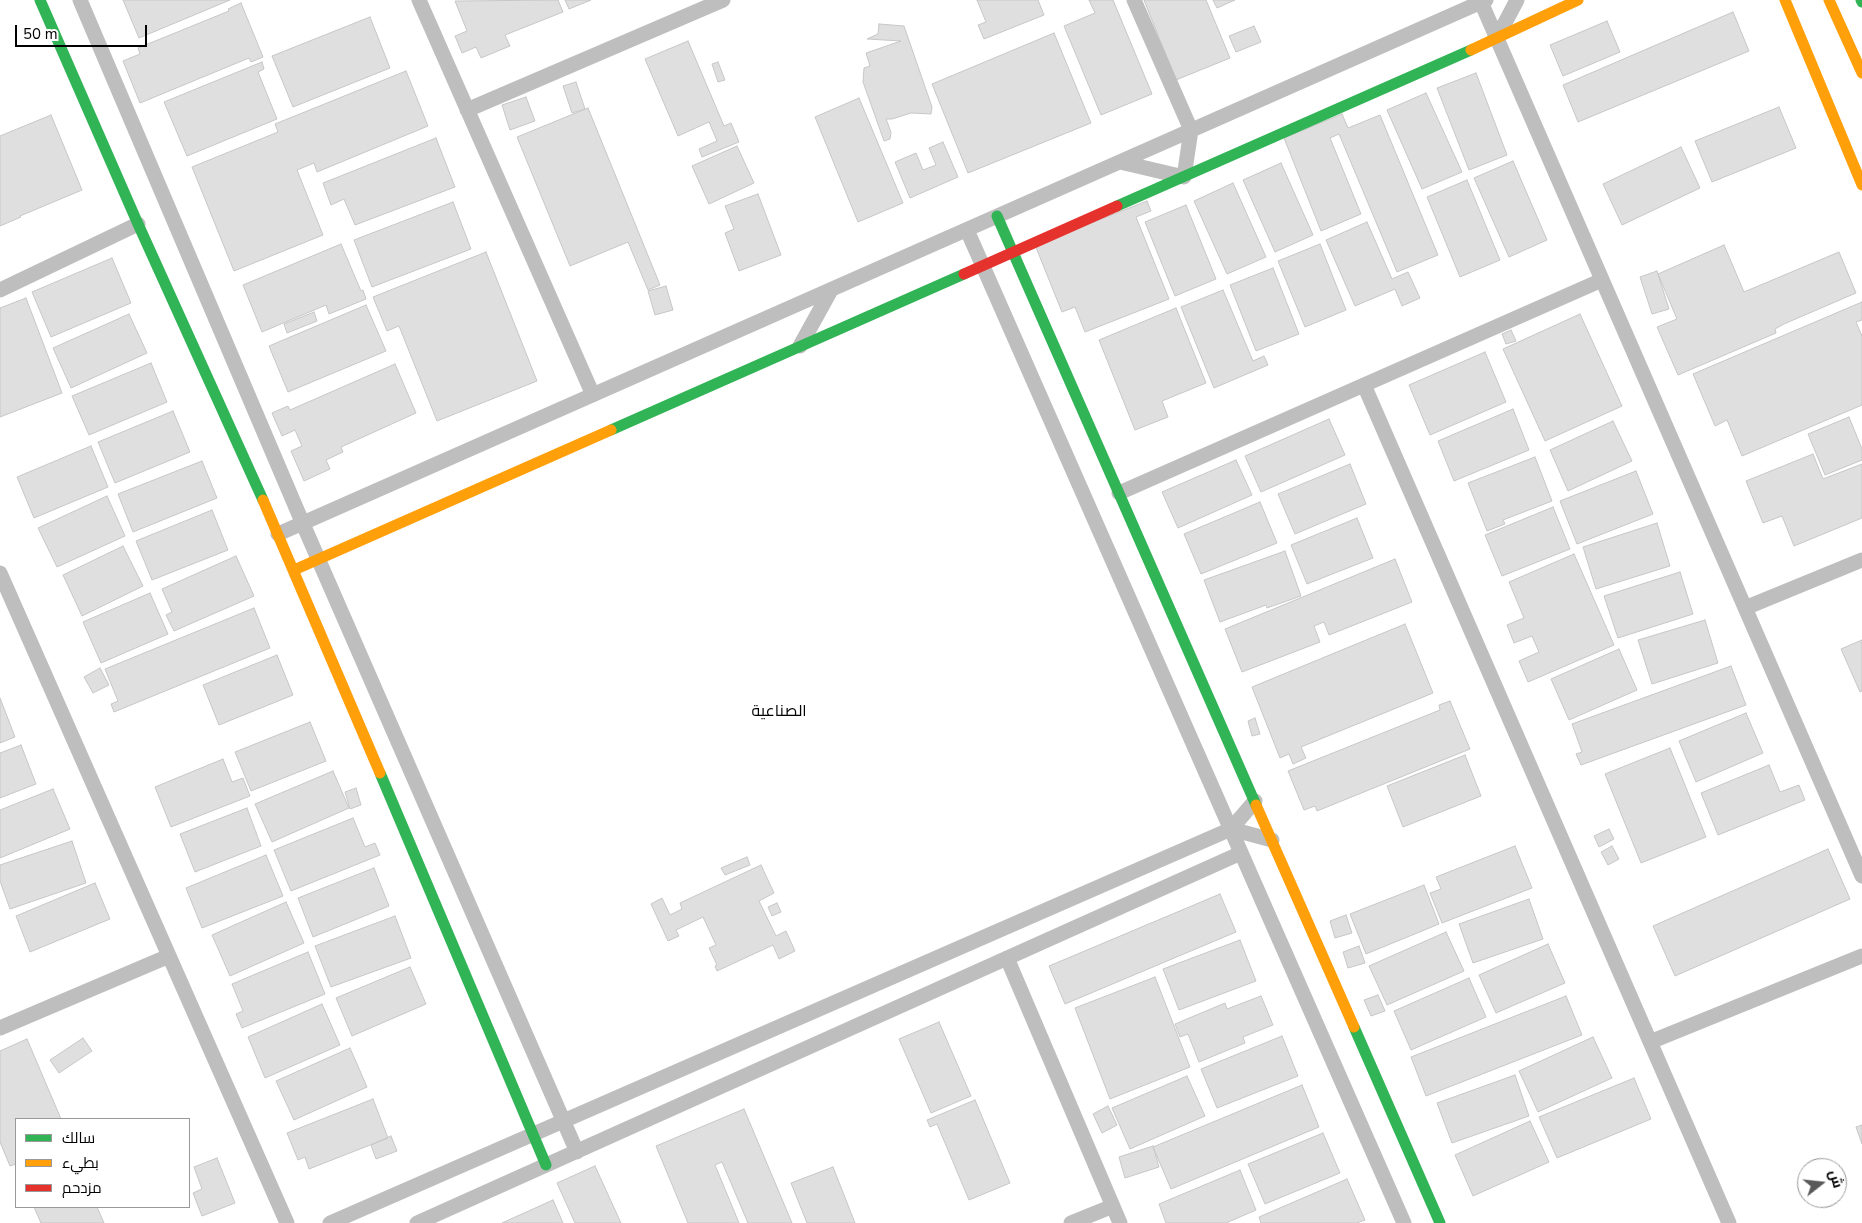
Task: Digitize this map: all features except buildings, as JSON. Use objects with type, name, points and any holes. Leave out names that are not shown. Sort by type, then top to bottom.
[{"type":"street","points":[[40,0],[138,224],[294,570],[546,1165]]},
{"type":"street","points":[[80,0],[303,524],[577,1152]]},
{"type":"street","points":[[419,0],[593,396]]},
{"type":"street","points":[[467,110],[703,4],[723,0]]},
{"type":"street","points":[[1134,0],[1191,130],[1184,176]]},
{"type":"street","points":[[1497,38],[1517,0]]},
{"type":"street","points":[[1785,0],[1862,184]]},
{"type":"street","points":[[1829,0],[1862,74]]},
{"type":"street","points":[[278,534],[1483,1],[1497,38],[1862,876]]},
{"type":"street","points":[[294,570],[1497,38],[1568,2]]},
{"type":"street","points":[[1120,162],[1184,176]]},
{"type":"street","points":[[997,216],[1440,1223]]},
{"type":"street","points":[[0,290],[138,224]]},
{"type":"street","points":[[967,230],[1404,1223]]},
{"type":"street","points":[[1119,494],[1602,280]]},
{"type":"street","points":[[800,346],[831,290]]},
{"type":"street","points":[[1364,385],[1729,1223]]},
{"type":"street","points":[[1745,608],[1862,560]]},
{"type":"street","points":[[0,573],[287,1223]]},
{"type":"street","points":[[330,1223],[1231,829],[1255,801]]},
{"type":"street","points":[[1231,829],[1272,840]]},
{"type":"street","points":[[417,1223],[1242,853]]},
{"type":"street","points":[[0,1028],[169,956]]},
{"type":"street","points":[[1650,1042],[1862,956]]},
{"type":"street","points":[[1007,958],[1120,1223]]},
{"type":"street","points":[[1071,1223],[1112,1206]]},
{"type":"traffic: fast","points":[[40,0],[138,224],[263,500]]},
{"type":"traffic: fast","points":[[1117,206],[1471,50]]},
{"type":"traffic: fast","points":[[997,216],[1256,805]]},
{"type":"traffic: fast","points":[[611,430],[964,274]]},
{"type":"traffic: fast","points":[[380,773],[546,1165]]},
{"type":"traffic: fast","points":[[1354,1027],[1440,1223]]},
{"type":"traffic: slow","points":[[1471,50],[1578,0]]},
{"type":"traffic: slow","points":[[1785,0],[1862,185]]},
{"type":"traffic: slow","points":[[1829,0],[1862,73]]},
{"type":"traffic: slow","points":[[294,570],[611,430]]},
{"type":"traffic: slow","points":[[263,500],[380,773]]},
{"type":"traffic: slow","points":[[1256,805],[1354,1027]]},
{"type":"traffic: jam","points":[[964,274],[1117,206]]},
{"type":"district","name":"الصناعية","points":[[779,712]]}]
